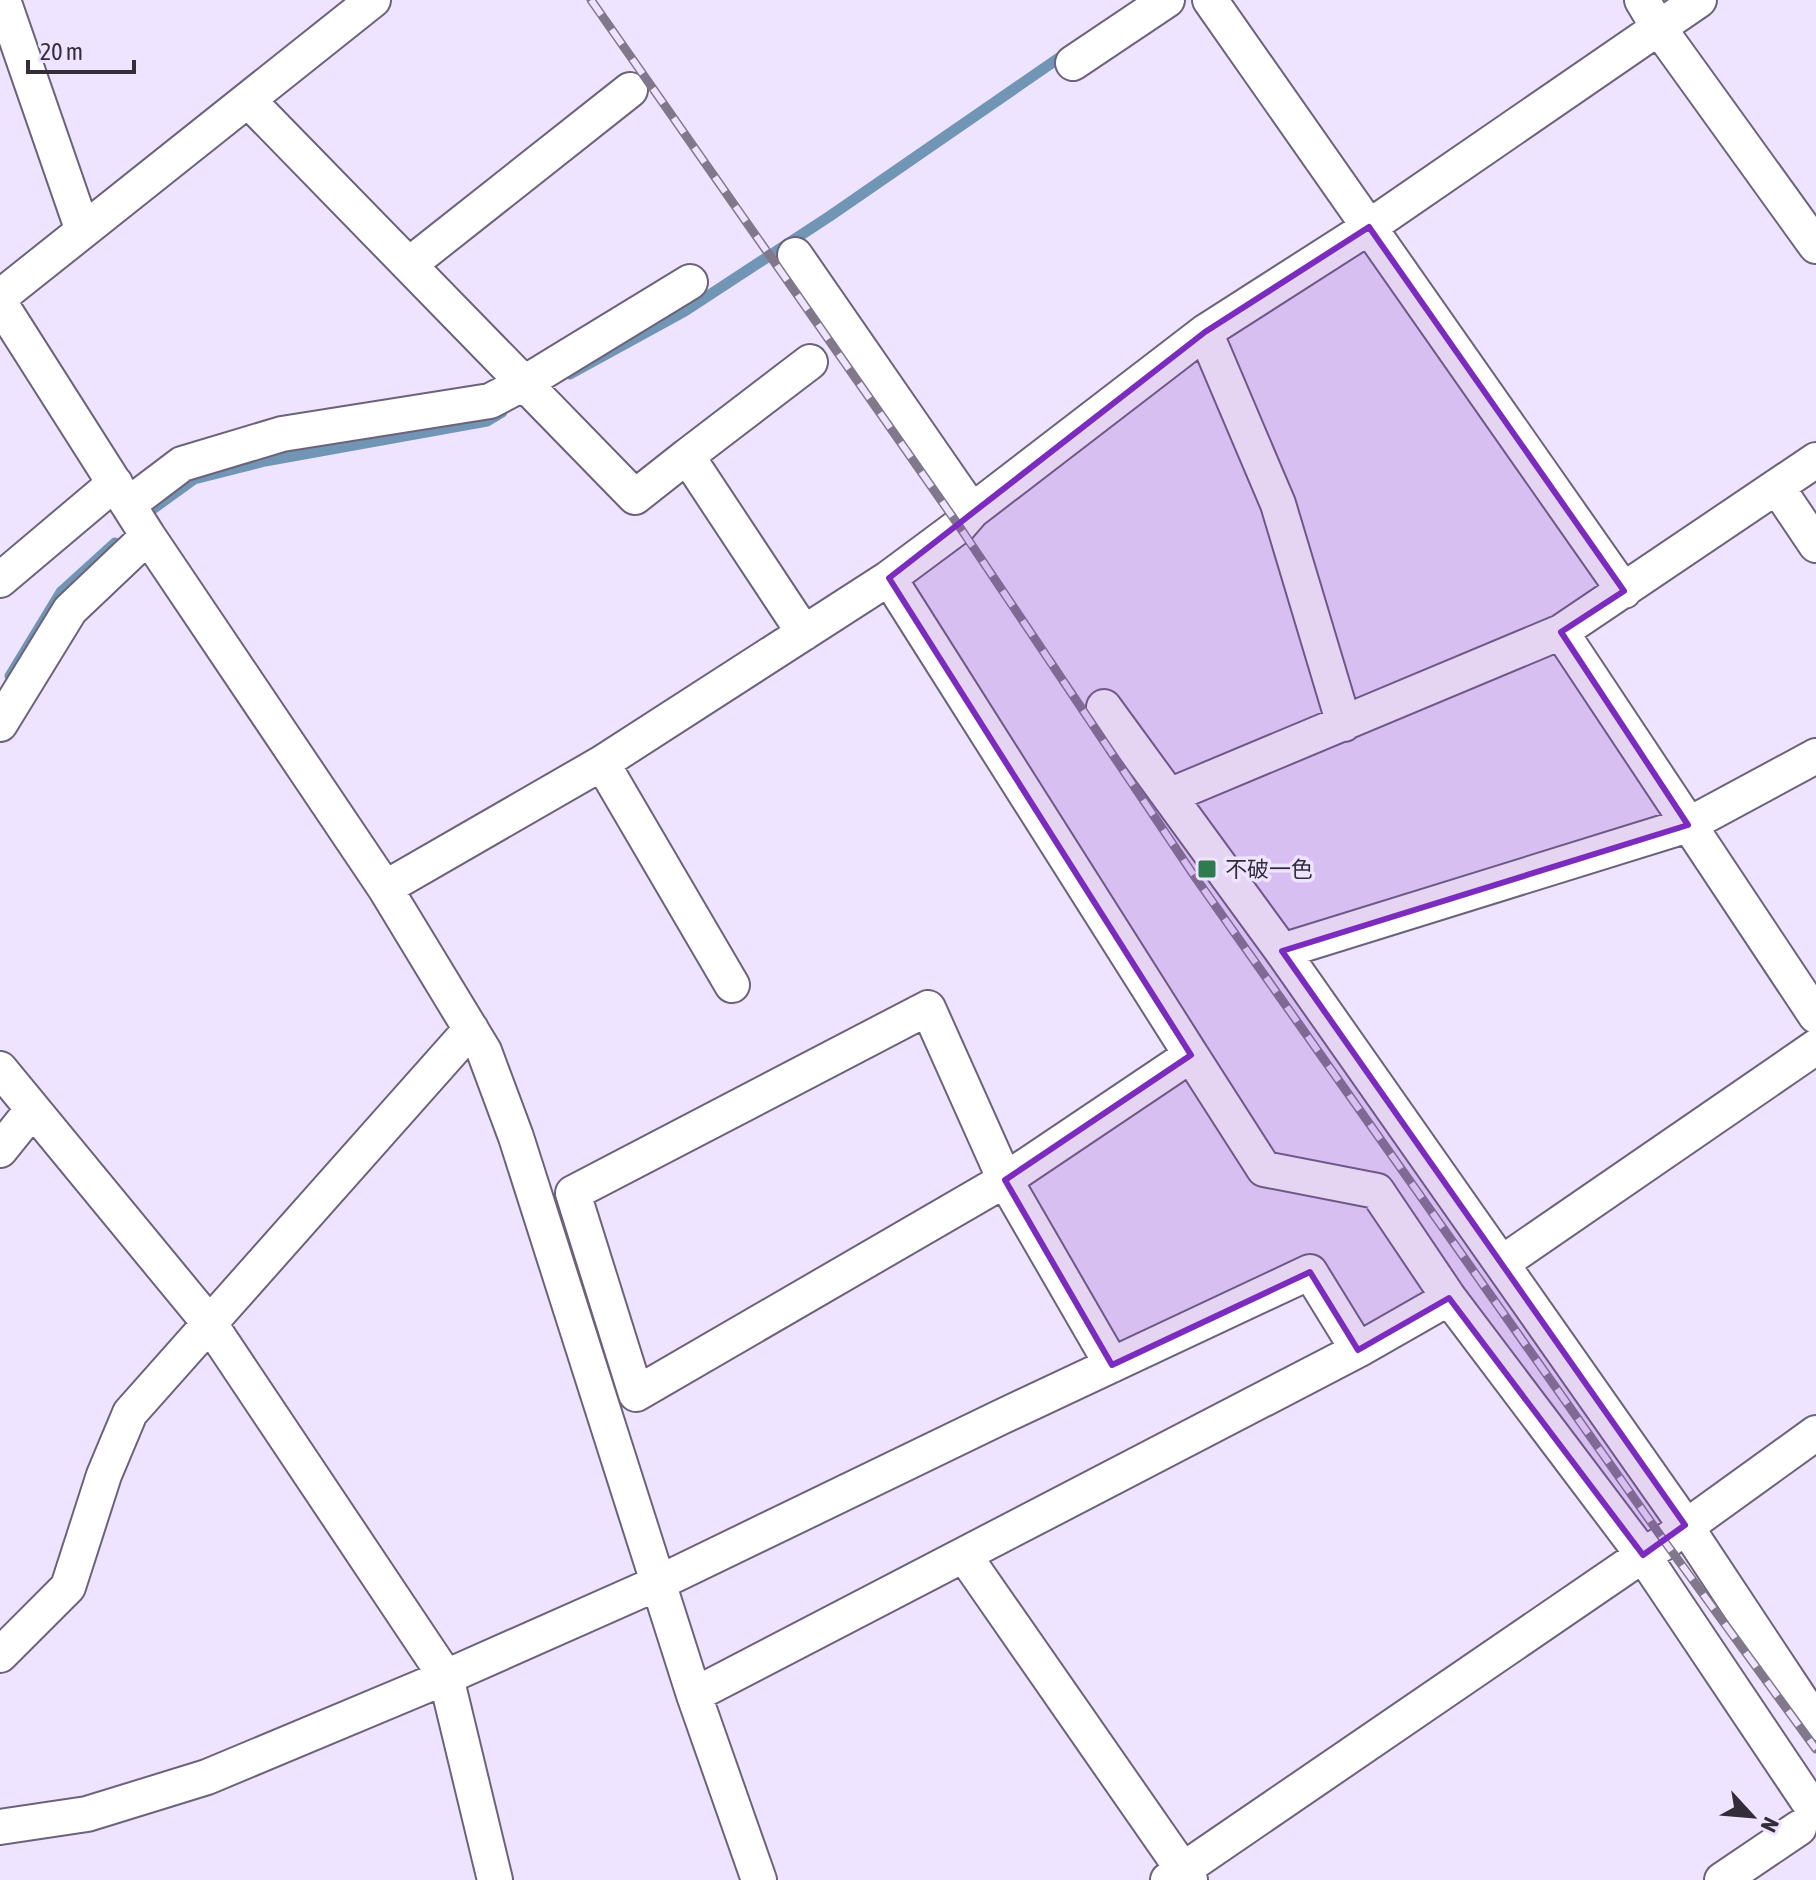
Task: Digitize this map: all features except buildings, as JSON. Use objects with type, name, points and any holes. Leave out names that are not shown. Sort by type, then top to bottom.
[{"type":"street","points":[[3,0],[83,231]]},
{"type":"street","points":[[373,0],[0,300],[148,536],[385,888],[484,1051],[516,1137],[694,1695],[759,1880]]},
{"type":"street","points":[[1073,63],[1167,0]]},
{"type":"street","points":[[1210,0],[1624,591]]},
{"type":"street","points":[[385,888],[602,763],[889,578],[1205,332],[1369,227],[1650,14],[1699,0]]},
{"type":"street","points":[[1650,14],[1811,228]]},
{"type":"street","points":[[410,264],[630,90]]},
{"type":"street","points":[[248,100],[635,497],[810,362]]},
{"type":"street","points":[[795,255],[972,511]]},
{"type":"street","points":[[0,580],[122,494],[182,464],[282,434],[490,401],[690,282]]},
{"type":"street","points":[[1205,332],[1278,504],[1344,724]]},
{"type":"street","points":[[687,456],[804,633]]},
{"type":"street","points":[[1169,796],[1561,632],[1816,460]]},
{"type":"street","points":[[1777,487],[1816,545]]},
{"type":"street","points":[[0,724],[70,610],[148,536]]},
{"type":"street","points":[[889,578],[1264,1169],[1377,1191],[1449,1298],[1643,1555],[1807,1820],[1722,1880]]},
{"type":"street","points":[[1561,632],[1816,1016]]},
{"type":"street","points":[[1104,707],[1282,951],[1502,1263],[1685,1525],[1816,1723]]},
{"type":"street","points":[[1282,951],[1688,825],[1816,756]]},
{"type":"street","points":[[602,763],[732,985]]},
{"type":"street","points":[[1112,1365],[1005,1180],[928,1008],[573,1193],[636,1394],[1005,1180],[1191,1055]]},
{"type":"street","points":[[0,1655],[68,1587],[104,1475],[130,1413],[471,1029]]},
{"type":"street","points":[[1502,1263],[1816,1047]]},
{"type":"street","points":[[0,1069],[210,1324],[446,1677],[495,1880]]},
{"type":"street","points":[[0,1150],[33,1109]]},
{"type":"street","points":[[0,1827],[87,1814],[207,1777],[446,1677],[658,1583],[1310,1272],[1358,1350]]},
{"type":"street","points":[[694,1695],[1358,1350],[1449,1298]]},
{"type":"street","points":[[964,1555],[1181,1877],[1665,1542],[1816,1433]]},
{"type":"highlighted area","points":[[1369,227],[1624,591],[1561,632],[1688,825],[1282,951],[1685,1525],[1643,1555],[1449,1298],[1358,1350],[1310,1272],[1112,1365],[1005,1180],[1191,1055],[889,578],[1205,332]]},
{"type":"waterway","points":[[570,374],[685,311],[830,216],[1069,51]]},
{"type":"waterway","points":[[154,508],[194,479],[265,461],[487,421],[502,412]]},
{"type":"waterway","points":[[10,676],[61,592],[115,543]]},
{"type":"railway","points":[[591,0],[959,526],[1195,877],[1665,1542],[1816,1749]]},
{"type":"place","name":"不破一色","points":[[1207,869]]}]
